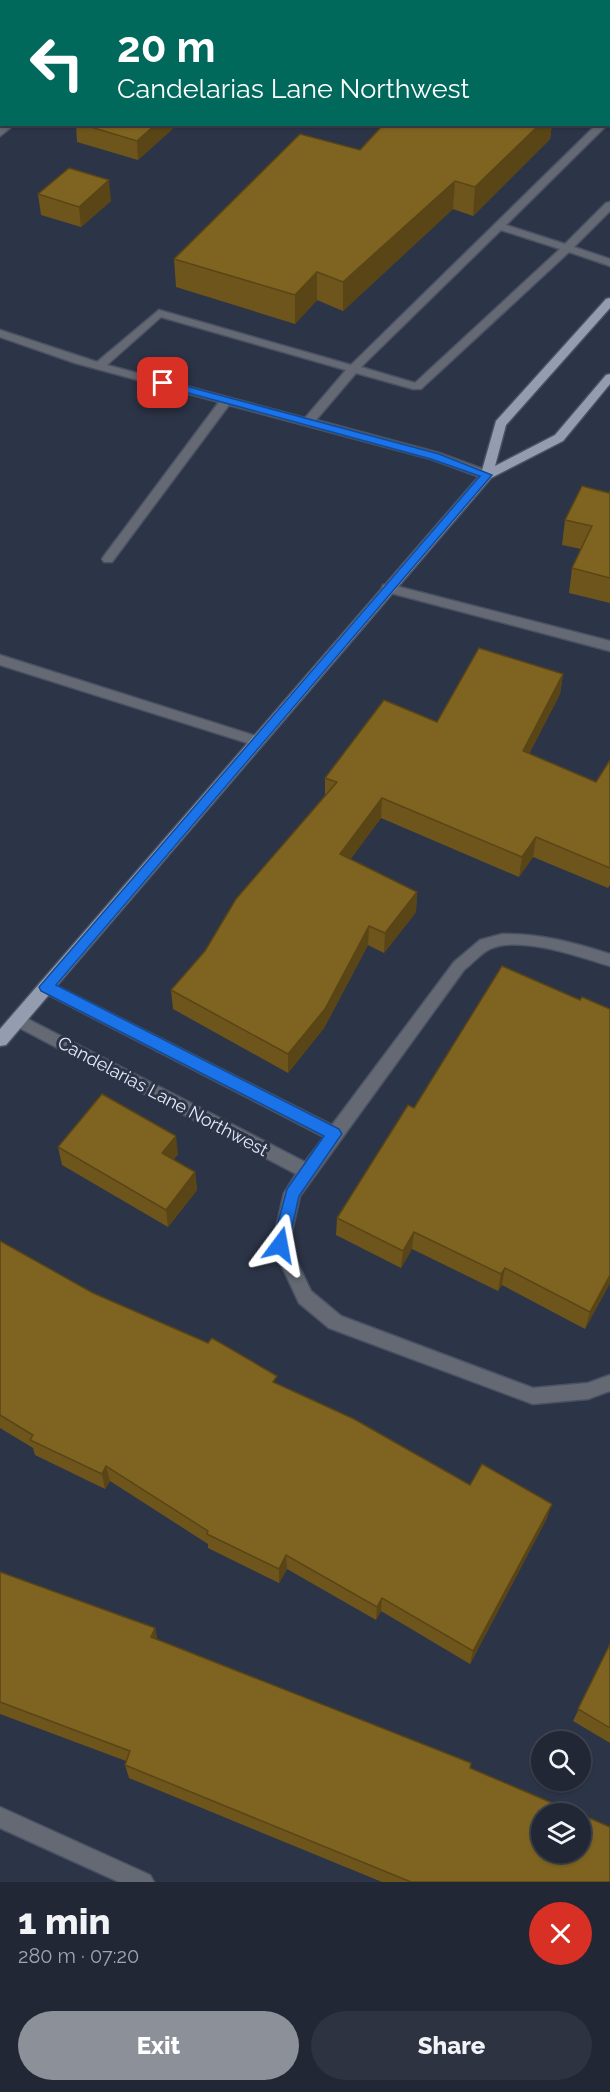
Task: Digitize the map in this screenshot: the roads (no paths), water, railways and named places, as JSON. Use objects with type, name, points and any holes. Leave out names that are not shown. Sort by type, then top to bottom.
[{"type":"main road","points":[[487,475],[500,424],[610,301]]},
{"type":"main road","points":[[0,1040],[487,475],[559,438],[610,377]]},
{"type":"street","points":[[308,422],[353,369],[601,126]]},
{"type":"street","points":[[99,366],[159,313],[417,387],[610,205]]},
{"type":"street","points":[[499,226],[610,263]]},
{"type":"street","points":[[0,333],[99,366],[435,456],[487,475]]},
{"type":"street","points":[[108,559],[226,400]]},
{"type":"street","points":[[388,588],[610,646]]},
{"type":"street","points":[[0,660],[257,741]]},
{"type":"street","points":[[610,960],[561,945],[516,940],[489,943],[459,966],[292,1193],[280,1245],[305,1297],[335,1322],[533,1396],[588,1391],[610,1383]]},
{"type":"street","points":[[46,987],[334,1134]]},
{"type":"street","name":"Candelarias Lane Northwest","points":[[17,1020],[308,1172]]},
{"type":"street","points":[[0,1817],[143,1882]]}]
